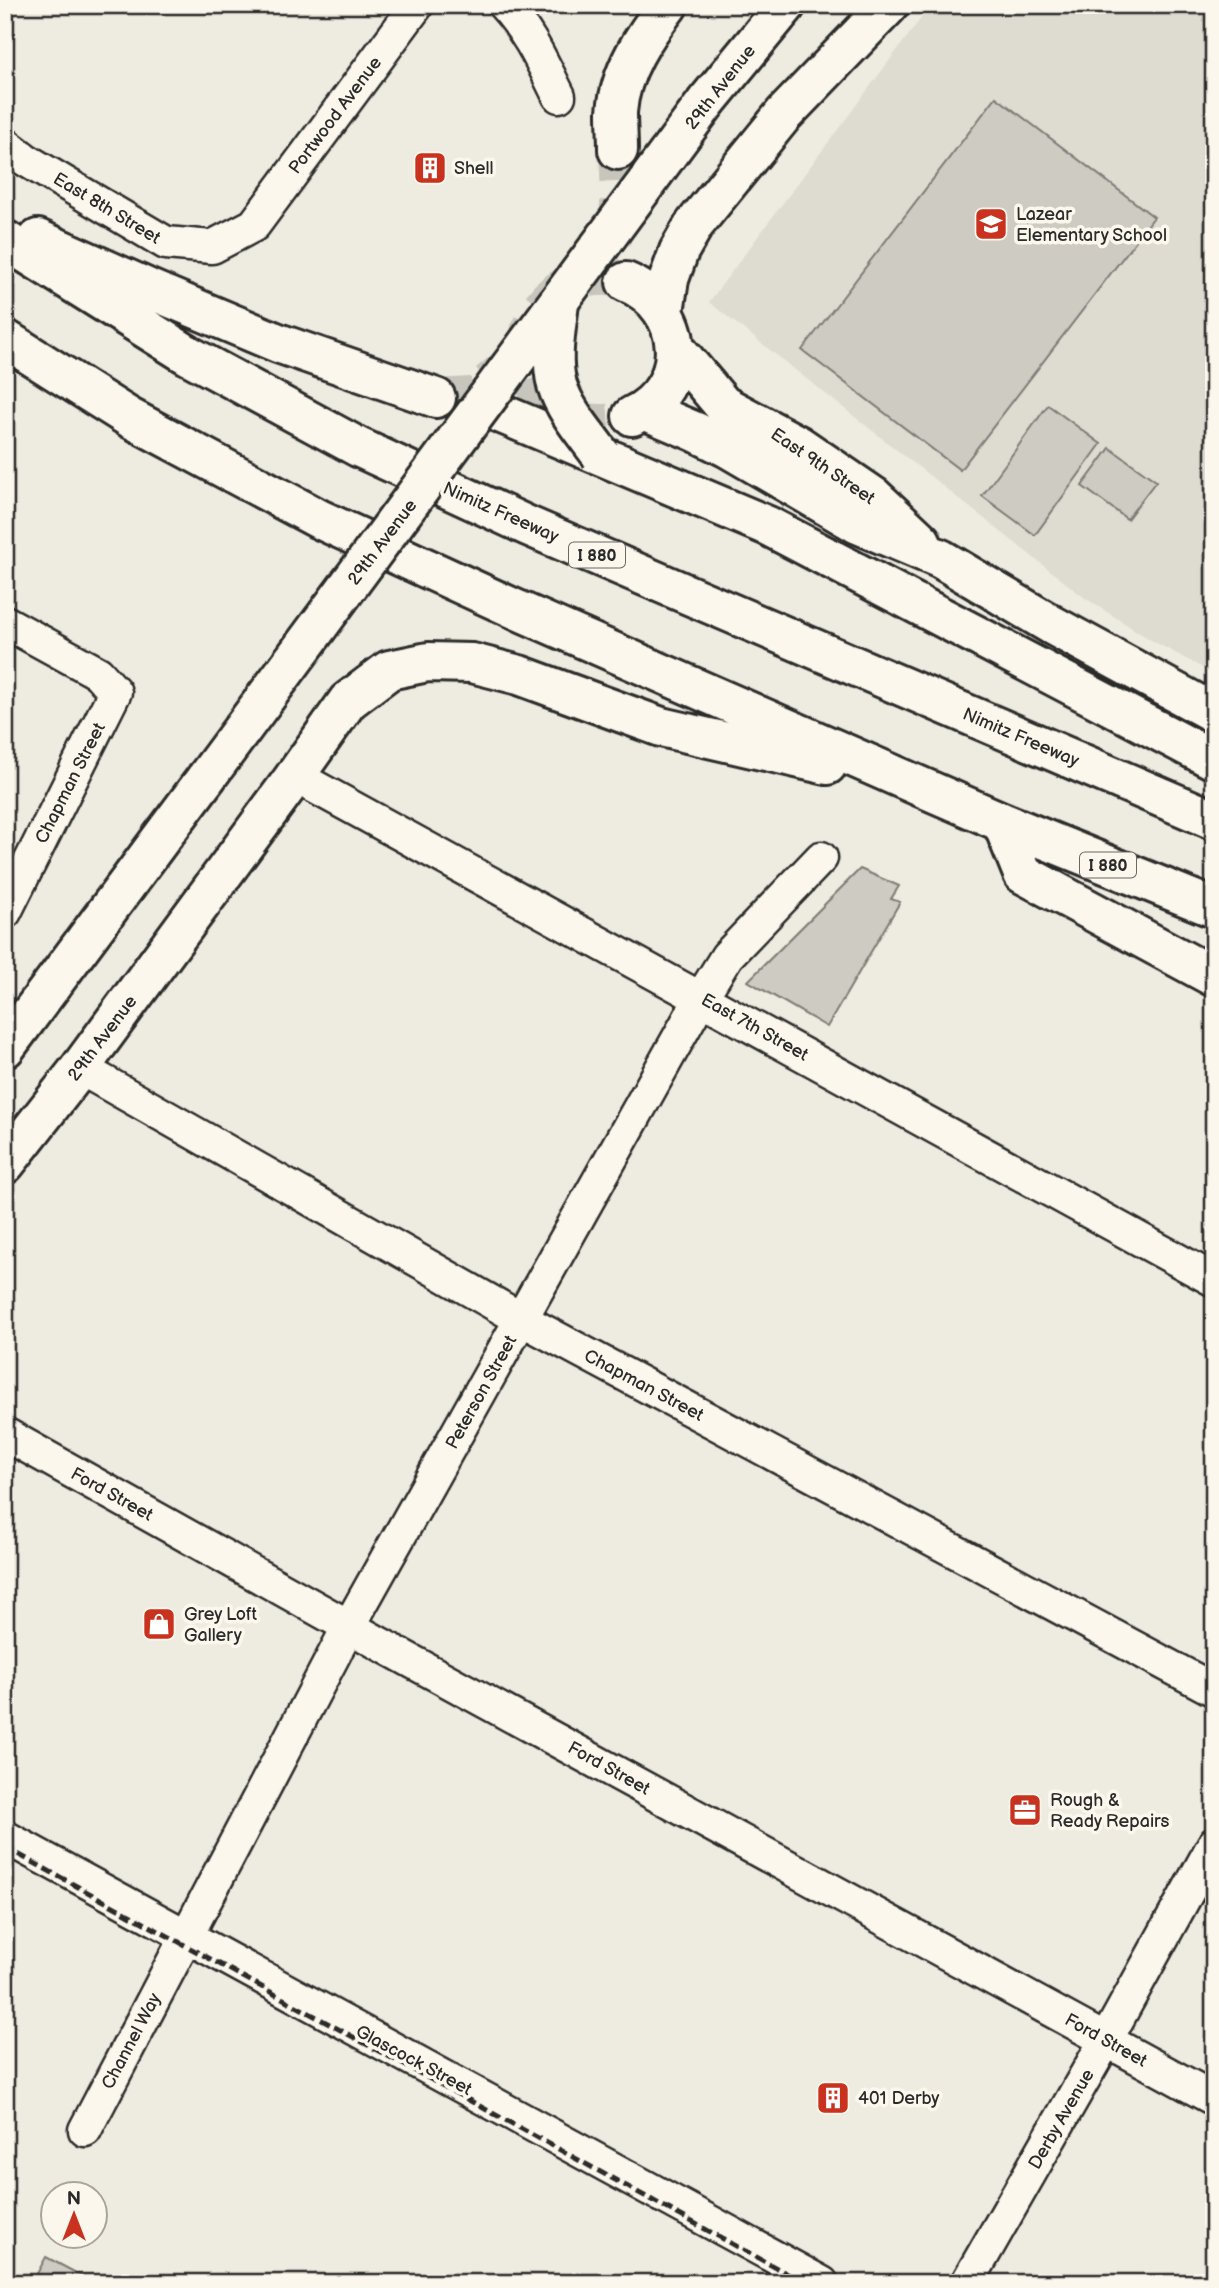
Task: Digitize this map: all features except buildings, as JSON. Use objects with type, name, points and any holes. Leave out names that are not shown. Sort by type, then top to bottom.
[{"type":"main road","points":[[618,150],[617,110],[629,67],[647,33],[668,5]]},
{"type":"main road","name":"29th Avenue","points":[[5,1048],[484,406],[707,101],[786,5]]},
{"type":"main road","points":[[664,312],[675,260],[694,225],[784,114],[889,5]]},
{"type":"main road","points":[[5,224],[278,343],[436,398]]},
{"type":"main road","name":"Nimitz Freeway","points":[[5,240],[188,355],[358,447],[528,526],[1214,820]]},
{"type":"main road","points":[[626,282],[644,290],[664,312],[672,329],[675,348]]},
{"type":"main road","points":[[559,303],[554,352],[557,384],[565,403],[601,455]]},
{"type":"main road","name":"I 880","points":[[5,339],[130,418],[319,519],[513,608],[919,786],[1214,908]]},
{"type":"main road","name":"East 9th Street","points":[[675,348],[672,371],[661,393],[638,413],[696,432],[728,448],[858,524],[940,559],[1052,625],[1214,713]]},
{"type":"main road","name":"East 9th Street","points":[[675,348],[723,405],[798,445],[874,497],[940,559]]},
{"type":"main road","points":[[484,406],[768,526],[1214,760]]},
{"type":"main road","name":"29th Avenue","points":[[5,1164],[80,1068],[348,701],[389,670],[429,662],[471,663],[519,675],[661,727],[919,786]]},
{"type":"main road","points":[[1002,822],[1023,874],[1214,976]]},
{"type":"street","name":"Portwood Avenue","points":[[254,225],[417,5]]},
{"type":"street","points":[[504,5],[537,50],[559,96]]},
{"type":"street","name":"East 8th Street","points":[[5,144],[26,160],[166,243],[212,247],[254,225]]},
{"type":"street","name":"Chapman Street","points":[[5,622],[98,673],[115,692],[5,912]]},
{"type":"street","name":"East 7th Street","points":[[295,776],[1214,1280]]},
{"type":"street","name":"Peterson Street","points":[[182,1945],[349,1626],[523,1320],[701,998],[727,956],[821,858]]},
{"type":"street","name":"Chapman Street","points":[[80,1068],[523,1320],[1214,1690]]},
{"type":"street","name":"Ford Street","points":[[5,1434],[349,1626],[1214,2099]]},
{"type":"street","name":"Glascock Street","points":[[5,1837],[182,1945],[785,2283]]},
{"type":"street","name":"Derby Avenue","points":[[967,2283],[1214,1844]]},
{"type":"street","name":"Glascock Street","points":[[5,1857],[182,1945],[822,2283]]},
{"type":"street","name":"Channel Way","points":[[85,2130],[182,1945]]},
{"type":"shaded area","name":"Lazear Elementary School","points":[[931,5],[1214,5],[1214,674],[1151,640],[1085,598],[709,302]]},
{"type":"shaded area","points":[[996,97],[1154,217],[960,470],[802,350]]},
{"type":"shaded area","points":[[1048,405],[1101,444],[1035,535],[982,496]]},
{"type":"shaded area","points":[[1110,448],[1156,481],[1127,519],[1082,486]]},
{"type":"shaded area","points":[[860,869],[899,886],[891,899],[900,902],[827,1027],[748,981]]},
{"type":"shaded area","points":[[46,2257],[95,2283],[32,2283]]},
{"type":"tunnel","points":[[612,238],[619,206],[618,150]]},
{"type":"tunnel","points":[[626,282],[607,277],[587,278],[561,288],[541,307],[534,320],[529,333],[527,361],[537,389],[559,411],[572,418],[602,423],[632,416]]},
{"type":"tunnel","points":[[436,398],[472,396],[507,367]]},
{"type":"railway","points":[[5,1847],[804,2283]]},
{"type":"place","name":"Shell","points":[[430,168]]},
{"type":"place","name":"Lazear Elementary School","points":[[991,224]]},
{"type":"place","name":"Grey Loft Gallery","points":[[159,1624]]},
{"type":"place","name":"Rough & Ready Repairs","points":[[1025,1810]]},
{"type":"place","name":"401 Derby","points":[[833,2098]]}]
